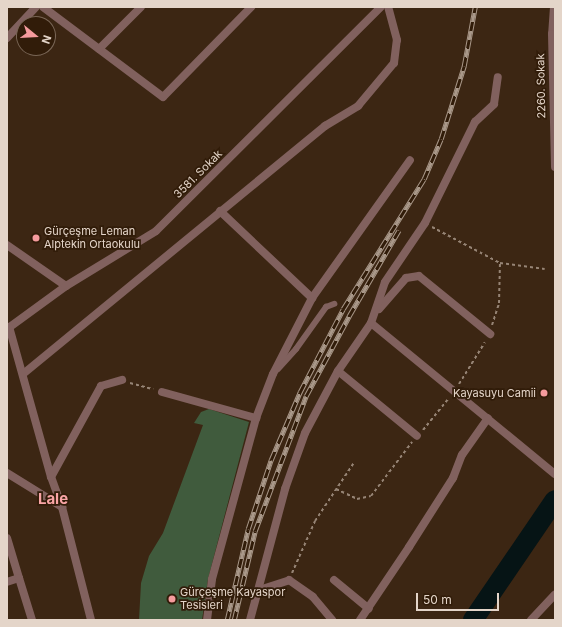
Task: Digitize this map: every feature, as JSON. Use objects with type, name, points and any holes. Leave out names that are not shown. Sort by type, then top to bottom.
[{"type":"street","points":[[7,38],[36,7]]},
{"type":"street","points":[[43,7],[163,97],[251,7]]},
{"type":"street","points":[[99,49],[141,7]]},
{"type":"street","name":"3581. Sokak","points":[[8,328],[66,286],[156,230],[382,7]]},
{"type":"street","points":[[23,374],[325,126],[358,106],[394,63],[397,40],[388,7]]},
{"type":"street","name":"2260. Sokak","points":[[554,7],[552,34],[554,166]]},
{"type":"street","points":[[378,310],[385,282],[425,223],[475,122],[494,104],[498,77]]},
{"type":"street","points":[[207,620],[212,579],[256,418],[273,374],[312,298],[410,160]]},
{"type":"street","points":[[220,211],[312,298]]},
{"type":"street","points":[[7,245],[66,286]]},
{"type":"street","points":[[250,620],[256,591],[285,489],[305,433],[338,371],[368,322],[378,310],[406,278],[419,276],[490,334]]},
{"type":"street","points":[[368,322],[455,391],[555,474]]},
{"type":"street","points":[[8,328],[23,374],[51,477],[62,507],[90,620]]},
{"type":"street","points":[[338,371],[417,436]]},
{"type":"street","points":[[51,477],[101,386],[122,380]]},
{"type":"street","points":[[162,392],[256,418]]},
{"type":"street","points":[[360,620],[369,609],[453,478],[462,455],[488,418]]},
{"type":"street","points":[[7,473],[62,507]]},
{"type":"street","points":[[7,538],[32,620]]},
{"type":"street","points":[[7,582],[19,578]]},
{"type":"street","points":[[256,591],[288,580],[313,596],[332,620]]},
{"type":"street","points":[[334,580],[369,609]]},
{"type":"street","points":[[531,620],[555,594]]},
{"type":"lane","points":[[273,374],[296,349],[326,307],[334,304]]},
{"type":"path","points":[[425,223],[500,264],[545,269]]},
{"type":"path","points":[[336,489],[357,499],[371,496],[417,436],[455,391],[490,334],[499,304],[500,264]]},
{"type":"path","points":[[122,380],[162,392]]},
{"type":"path","points":[[288,580],[315,521],[353,464]]},
{"type":"green space","points":[[209,409],[249,422],[208,579],[202,620],[139,620],[141,583],[149,556],[163,533],[203,425],[194,423],[201,412]]},
{"type":"waterway","points":[[473,620],[555,500]]},
{"type":"railway","points":[[227,620],[248,529],[271,460],[300,392],[343,309],[424,179],[441,139],[464,66],[475,7]]},
{"type":"railway","points":[[234,620],[255,531],[306,396],[349,316],[399,230]]},
{"type":"place","name":"Gürçeşme Leman Alptekin Ortaokulu","points":[[36,238]]},
{"type":"place","name":"Kayasuyu Camii","points":[[544,393]]},
{"type":"place","name":"Gürçeşme Kayaspor Tesisleri","points":[[172,599]]},
{"type":"district","name":"Lale","points":[[53,499]]}]
